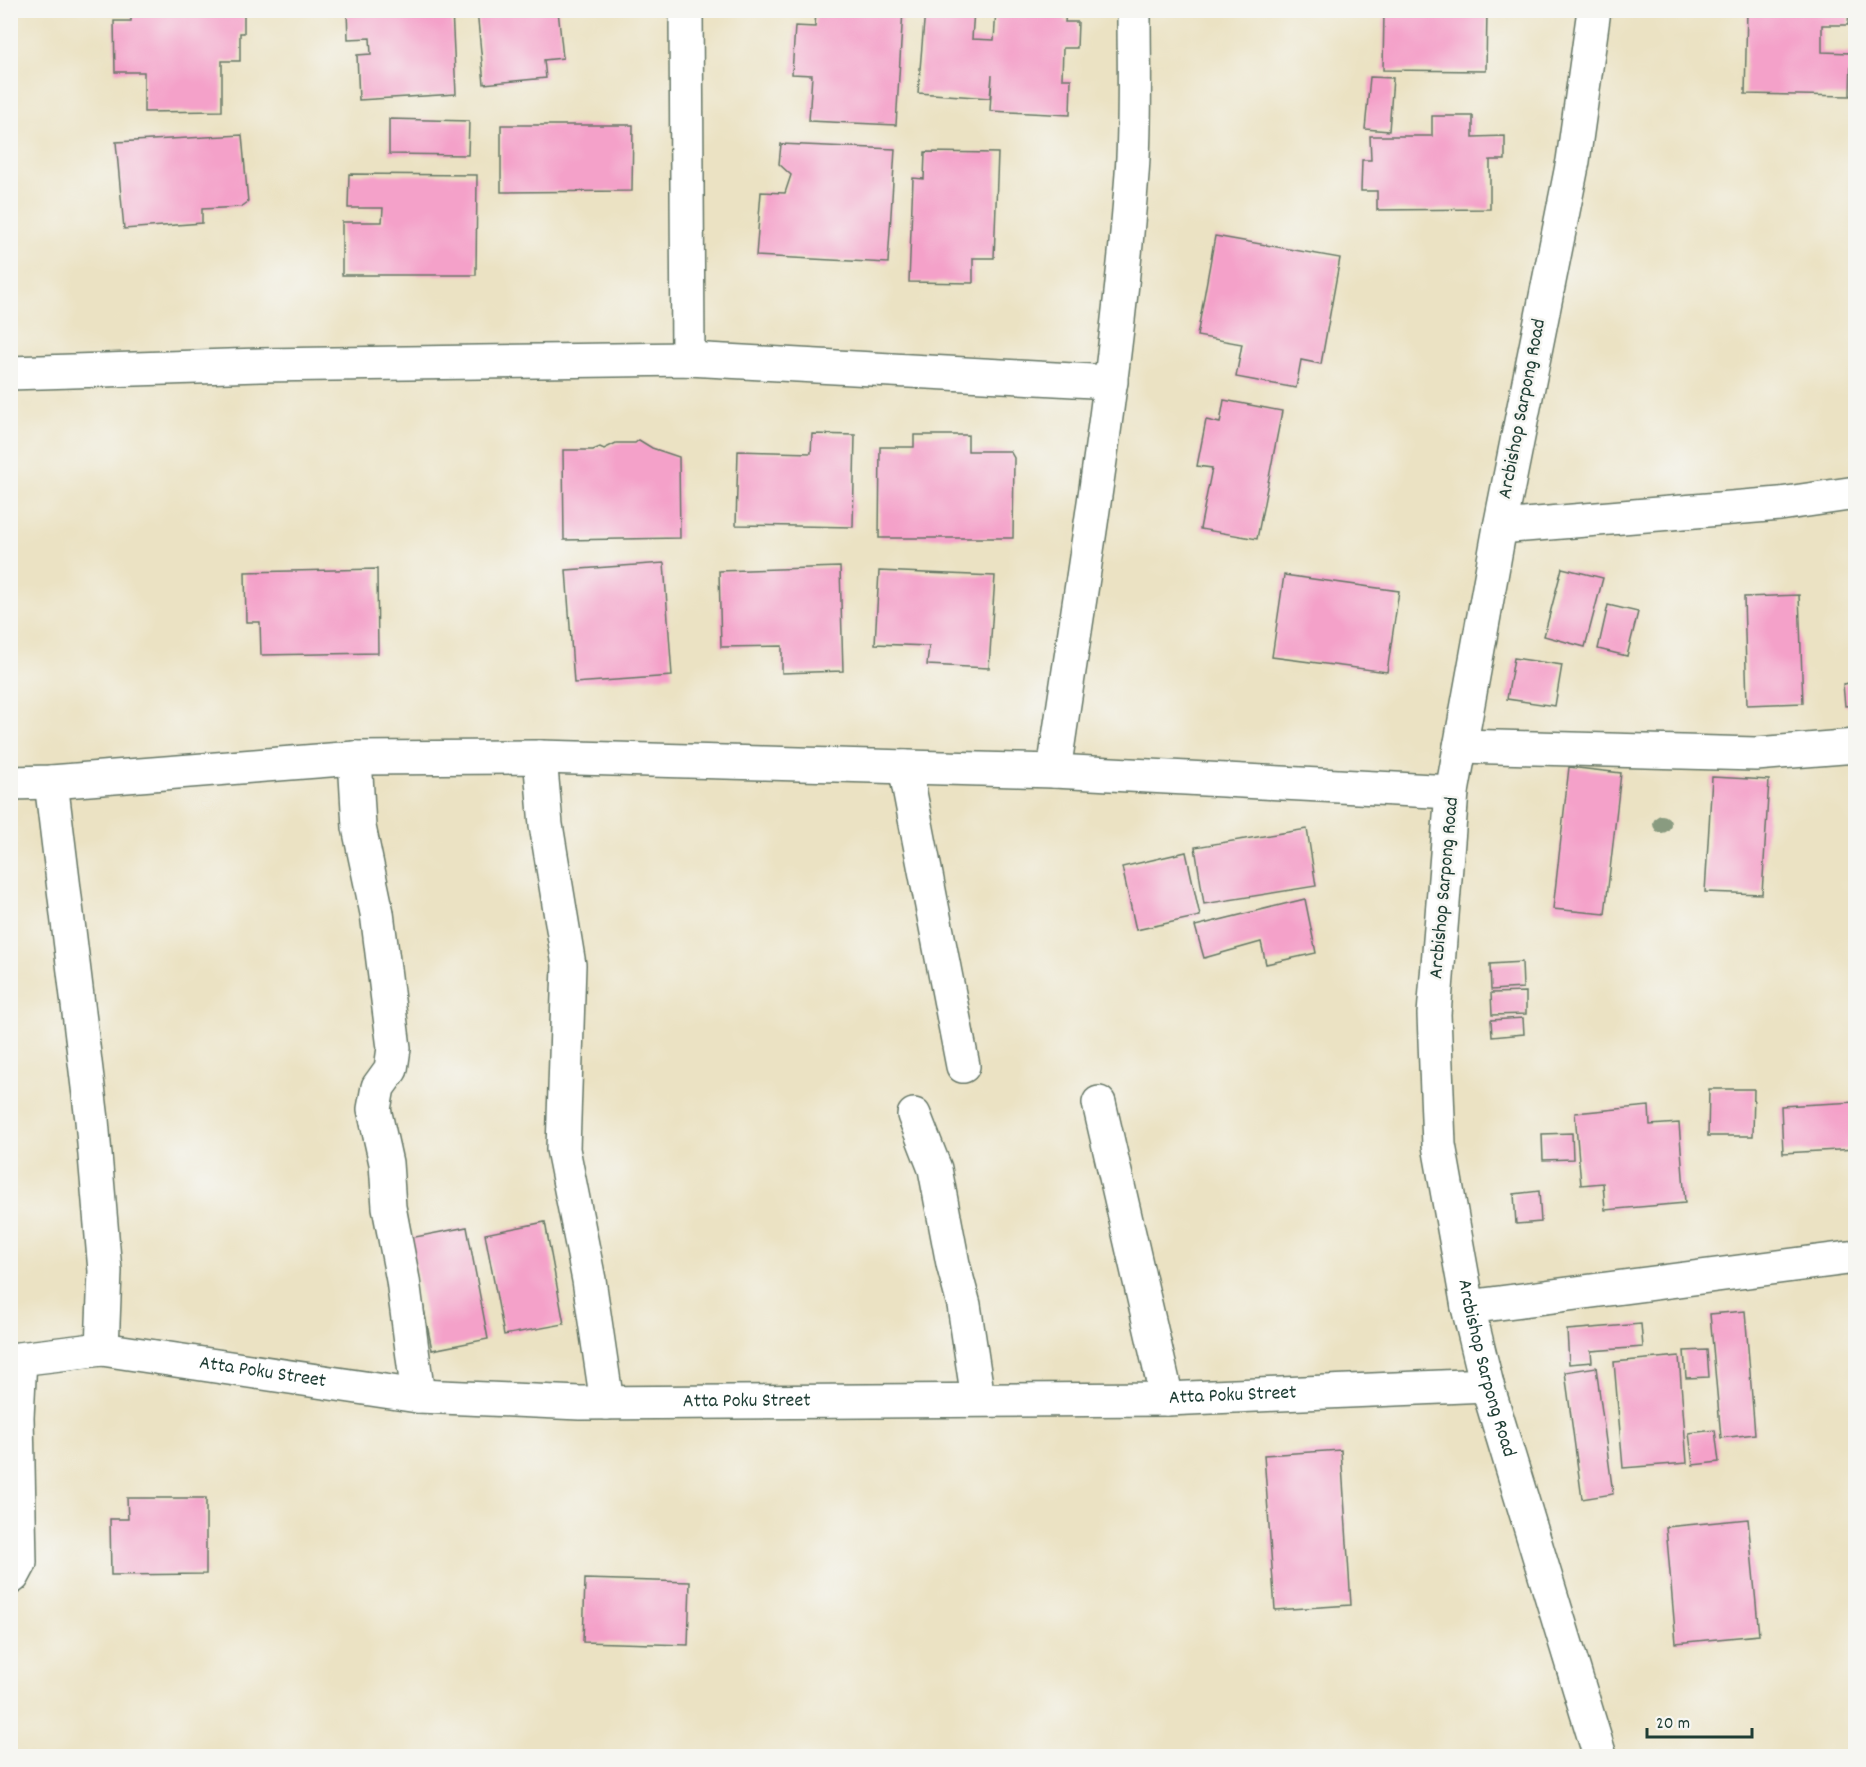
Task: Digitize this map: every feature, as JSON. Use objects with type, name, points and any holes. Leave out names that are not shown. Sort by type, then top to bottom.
[{"type":"street","points":[[686,10],[688,359]]},
{"type":"street","points":[[1054,771],[1110,382],[1132,174],[1134,10]]},
{"type":"street","name":"Arcbishop Sarpong Road","points":[[1594,10],[1573,161],[1500,527],[1452,792],[1434,1014],[1439,1145],[1468,1307],[1487,1384],[1600,1756]]},
{"type":"street","points":[[10,373],[272,365],[688,359],[1110,382]]},
{"type":"street","points":[[1500,527],[1780,504],[1856,493]]},
{"type":"street","points":[[1460,746],[1756,754],[1856,746]]},
{"type":"street","points":[[10,783],[51,782],[355,758],[540,757],[1054,771],[1452,792]]},
{"type":"street","points":[[540,757],[546,825],[568,965],[563,1149],[589,1280],[607,1403]]},
{"type":"street","points":[[355,758],[359,827],[377,914],[394,1048],[391,1069],[378,1087],[374,1109],[386,1163],[389,1207],[403,1280],[418,1395]]},
{"type":"street","points":[[905,767],[963,1066]]},
{"type":"street","points":[[51,782],[92,1120],[105,1271],[102,1348]]},
{"type":"street","points":[[1099,1103],[1167,1399]]},
{"type":"street","points":[[914,1115],[935,1169],[953,1264],[964,1305],[978,1398]]},
{"type":"street","points":[[1468,1307],[1856,1257]]},
{"type":"street","name":"Atta Poku Street","points":[[15,1359],[102,1348],[418,1395],[607,1403],[978,1398],[1167,1399],[1487,1384]]},
{"type":"street","points":[[10,1578],[14,1576],[20,1563],[15,1470],[17,1417],[15,1359]]},
{"type":"building","points":[[109,10],[244,10],[244,33],[240,33],[240,61],[222,61],[222,111],[144,112],[144,72],[115,72],[114,21],[131,21],[131,14],[109,14]]},
{"type":"building","points":[[347,10],[452,10],[456,94],[359,100],[357,55],[371,54],[370,38],[348,39]]},
{"type":"building","points":[[477,10],[558,10],[563,58],[544,60],[546,78],[484,84]]},
{"type":"building","points":[[816,10],[903,10],[896,125],[809,121],[812,75],[792,74],[795,26],[815,27]]},
{"type":"building","points":[[925,10],[974,10],[972,39],[994,40],[996,10],[1066,10],[1065,22],[1078,22],[1077,48],[1063,48],[1062,79],[1071,79],[1070,115],[990,111],[992,75],[990,98],[918,93]]},
{"type":"building","points":[[1384,10],[1487,10],[1486,71],[1383,70]]},
{"type":"building","points":[[1747,10],[1849,10],[1848,25],[1822,25],[1822,52],[1851,53],[1850,96],[1745,94]]},
{"type":"building","points":[[1370,77],[1393,78],[1389,131],[1365,129]]},
{"type":"building","points":[[1432,116],[1473,116],[1473,137],[1505,136],[1505,160],[1490,160],[1490,209],[1377,210],[1377,191],[1361,191],[1362,160],[1371,160],[1370,136],[1432,136]]},
{"type":"building","points":[[389,119],[469,121],[468,155],[389,154]]},
{"type":"building","points":[[501,125],[633,125],[632,191],[501,192]]},
{"type":"building","points":[[242,135],[248,202],[241,207],[202,209],[202,223],[124,229],[116,142]]},
{"type":"building","points":[[781,144],[895,149],[888,263],[756,256],[761,192],[785,193],[791,175],[779,164]]},
{"type":"building","points":[[925,152],[998,153],[994,258],[973,258],[973,283],[909,282],[913,178],[924,179]]},
{"type":"building","points":[[349,174],[477,175],[476,275],[342,275],[342,222],[382,222],[383,208],[348,208]]},
{"type":"building","points":[[1215,236],[1340,258],[1321,364],[1301,360],[1296,388],[1236,377],[1242,344],[1197,336]]},
{"type":"building","points":[[1224,400],[1282,411],[1257,539],[1200,529],[1212,468],[1197,466],[1206,420],[1220,423]]},
{"type":"building","points":[[812,434],[855,435],[853,527],[736,525],[738,451],[811,453]]},
{"type":"building","points":[[914,435],[968,435],[968,451],[1010,451],[1014,458],[1013,538],[879,538],[880,447],[914,447]]},
{"type":"building","points":[[639,440],[652,448],[679,457],[680,538],[564,540],[563,450],[593,450],[600,447],[604,449],[616,443],[635,443]]},
{"type":"building","points":[[664,563],[672,676],[574,683],[566,570]]},
{"type":"building","points":[[840,567],[843,671],[782,673],[782,646],[721,647],[719,571]]},
{"type":"building","points":[[1562,568],[1603,578],[1585,647],[1544,636]]},
{"type":"building","points":[[377,569],[378,653],[261,655],[260,622],[246,622],[245,572]]},
{"type":"building","points":[[879,571],[995,576],[989,668],[927,665],[929,646],[875,644]]},
{"type":"building","points":[[1284,575],[1399,591],[1387,672],[1272,657]]},
{"type":"building","points":[[1799,595],[1803,703],[1747,705],[1744,597]]},
{"type":"building","points":[[1608,605],[1638,612],[1627,656],[1598,649]]},
{"type":"building","points":[[1514,658],[1562,665],[1555,706],[1507,699]]},
{"type":"building","points":[[1856,682],[1856,705],[1845,706],[1843,684]]},
{"type":"building","points":[[1569,767],[1621,773],[1605,914],[1553,909]]},
{"type":"building","points":[[1712,777],[1769,780],[1762,894],[1705,892]]},
{"type":"building","points":[[1307,829],[1316,886],[1204,904],[1195,847]]},
{"type":"building","points":[[1186,852],[1200,916],[1136,930],[1122,867]]},
{"type":"building","points":[[1305,899],[1316,953],[1266,964],[1261,942],[1204,958],[1195,926]]},
{"type":"building","points":[[1522,962],[1523,988],[1491,990],[1490,964]]},
{"type":"building","points":[[1526,992],[1526,1014],[1492,1015],[1491,993]]},
{"type":"building","points":[[1523,1018],[1524,1034],[1492,1037],[1491,1020]]},
{"type":"building","points":[[1709,1089],[1754,1089],[1753,1136],[1708,1136]]},
{"type":"building","points":[[1856,1102],[1856,1149],[1783,1153],[1781,1106]]},
{"type":"building","points":[[1649,1106],[1650,1125],[1679,1123],[1685,1203],[1605,1210],[1603,1183],[1581,1185],[1575,1113]]},
{"type":"building","points":[[1572,1133],[1573,1159],[1543,1160],[1542,1134]]},
{"type":"building","points":[[1539,1191],[1541,1222],[1516,1224],[1514,1194]]},
{"type":"building","points":[[545,1222],[564,1324],[504,1335],[485,1234]]},
{"type":"building","points":[[467,1227],[488,1339],[432,1350],[410,1238]]},
{"type":"building","points":[[1745,1311],[1755,1434],[1721,1438],[1710,1314]]},
{"type":"building","points":[[1641,1324],[1643,1347],[1591,1351],[1592,1362],[1569,1364],[1567,1330]]},
{"type":"building","points":[[1707,1350],[1709,1377],[1686,1378],[1684,1351]]},
{"type":"building","points":[[1679,1356],[1687,1463],[1623,1468],[1614,1362]]},
{"type":"building","points":[[1596,1367],[1613,1494],[1582,1499],[1565,1372]]},
{"type":"building","points":[[1715,1430],[1719,1462],[1693,1465],[1689,1433]]},
{"type":"building","points":[[1341,1450],[1351,1605],[1275,1610],[1264,1455]]},
{"type":"building","points":[[127,1498],[206,1498],[206,1574],[111,1575],[110,1519],[128,1519]]},
{"type":"building","points":[[1748,1519],[1759,1635],[1676,1643],[1666,1527]]},
{"type":"building","points":[[585,1579],[690,1582],[688,1645],[583,1642]]}]
